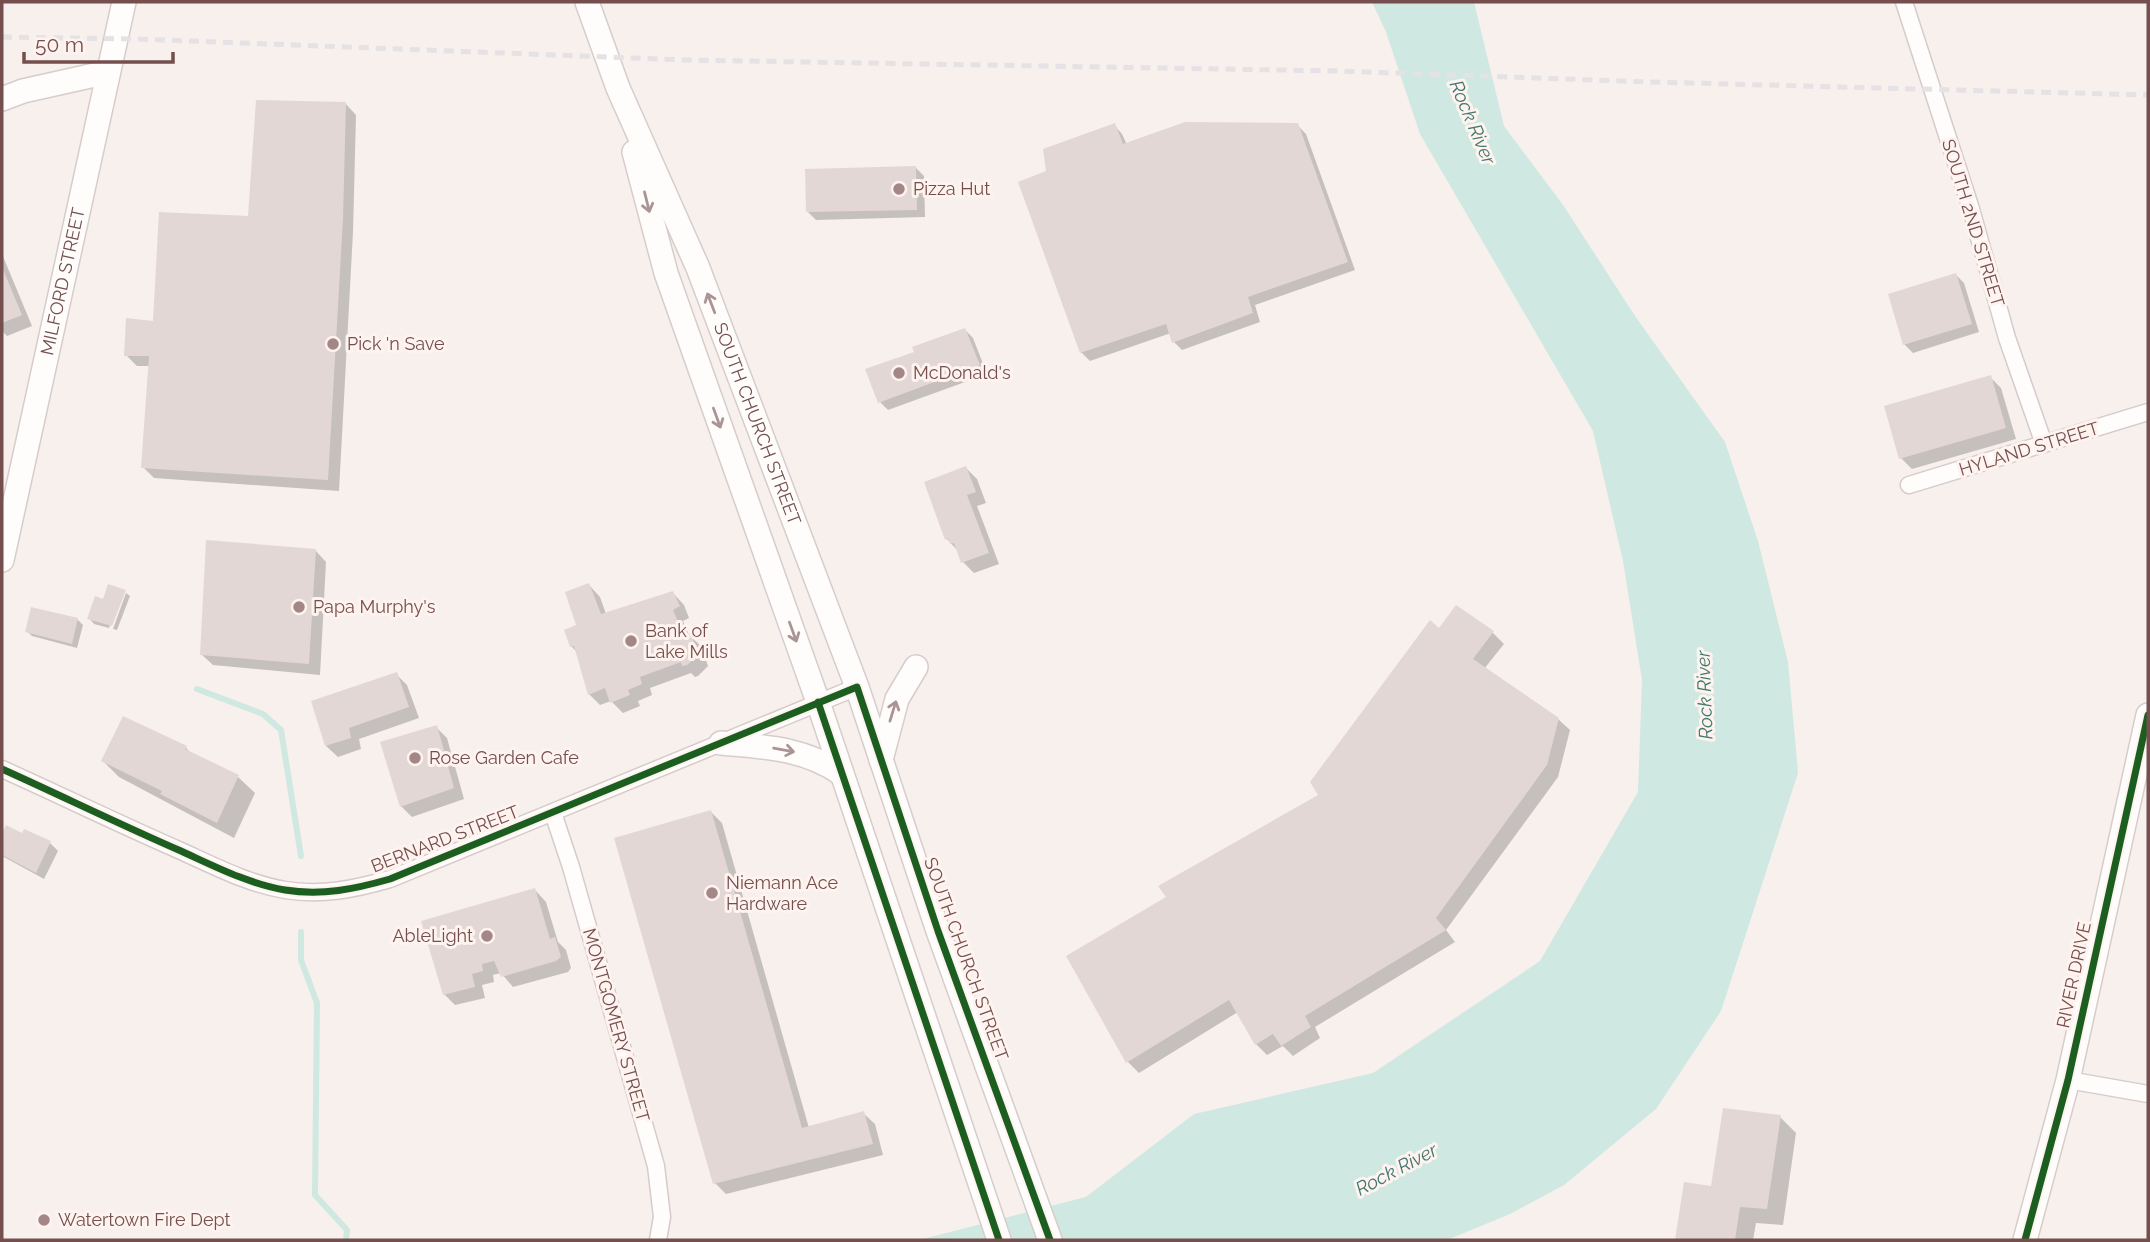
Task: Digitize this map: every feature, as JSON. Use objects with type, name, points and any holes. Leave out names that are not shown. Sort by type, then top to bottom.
[{"type":"main road","name":"MILFORD STREET","points":[[2,560],[124,2]]},
{"type":"main road","name":"SOUTH CHURCH STREET","points":[[587,2],[618,88],[698,268],[857,687],[938,931],[1051,1240]]},
{"type":"main road","points":[[2,99],[23,91],[108,72]]},
{"type":"main road","name":"SOUTH CHURCH STREET","points":[[618,88],[666,274],[818,702],[999,1240]]},
{"type":"main road","points":[[881,760],[897,699],[916,667]]},
{"type":"main road","name":"RIVER DRIVE","points":[[2025,1240],[2068,1080],[2148,715]]},
{"type":"main road","points":[[721,743],[789,750],[822,760],[842,775]]},
{"type":"street","name":"SOUTH 2ND STREET","points":[[1904,2],[1971,209],[2007,338],[2045,444]]},
{"type":"street","name":"HYLAND STREET","points":[[1909,485],[2148,412]]},
{"type":"street","name":"BERNARD STREET","points":[[2,769],[223,870],[284,890],[333,892],[353,890],[390,880],[857,687]]},
{"type":"street","name":"MONTGOMERY STREET","points":[[553,813],[571,867],[656,1166],[662,1217],[658,1240]]},
{"type":"street","points":[[2068,1080],[2148,1094]]},
{"type":"water","name":"Rock River","points":[[1372,2],[1474,2],[1504,126],[1563,205],[1635,316],[1725,442],[1758,541],[1788,662],[1798,773],[1721,1011],[1656,1109],[1564,1185],[1510,1214],[1447,1240],[919,1240],[1086,1197],[1194,1114],[1373,1073],[1540,961],[1638,792],[1642,680],[1623,561],[1593,431],[1420,134],[1386,32]]},
{"type":"building","points":[[256,100],[346,102],[343,219],[328,480],[141,468],[149,356],[124,356],[126,318],[153,321],[159,212],[248,216]]},
{"type":"building","points":[[1185,122],[1298,123],[1348,262],[1248,297],[1253,313],[1172,343],[1166,324],[1080,353],[1018,182],[1046,171],[1043,149],[1115,123],[1123,144]]},
{"type":"building","points":[[916,166],[917,210],[806,212],[805,169]]},
{"type":"building","points":[[2,267],[22,315],[2,323]]},
{"type":"building","points":[[1956,273],[1972,324],[1903,345],[1888,294]]},
{"type":"building","points":[[965,328],[980,365],[878,403],[865,369],[914,352],[912,347]]},
{"type":"building","points":[[1991,375],[2006,428],[1899,459],[1884,406]]},
{"type":"building","points":[[966,466],[976,492],[967,495],[989,553],[961,563],[954,543],[950,544],[948,538],[945,540],[924,482]]},
{"type":"building","points":[[206,540],[316,549],[309,664],[200,655]]},
{"type":"building","name":"Bank of Lake Mills","points":[[589,583],[601,614],[673,591],[680,606],[673,610],[684,636],[691,633],[698,654],[687,665],[682,666],[681,662],[640,677],[642,684],[628,690],[630,695],[610,703],[605,688],[588,695],[574,646],[570,647],[564,630],[576,625],[565,592]]},
{"type":"building","points":[[108,584],[126,590],[112,626],[87,619],[95,596],[103,599]]},
{"type":"building","points":[[1456,605],[1494,631],[1473,659],[1559,718],[1547,765],[1436,918],[1446,930],[1305,1016],[1311,1027],[1281,1046],[1273,1034],[1255,1045],[1229,1000],[1126,1063],[1066,956],[1166,897],[1158,886],[1318,795],[1310,782],[1430,620],[1439,628]]},
{"type":"building","points":[[31,607],[78,618],[72,644],[25,632]]},
{"type":"building","points":[[397,672],[409,707],[349,728],[351,738],[325,746],[311,701]]},
{"type":"building","points":[[123,716],[187,746],[185,749],[239,775],[217,823],[160,794],[162,791],[101,761]]},
{"type":"building","name":"Rose Garden Cafe","points":[[437,725],[454,788],[400,807],[380,742]]},
{"type":"building","points":[[711,810],[802,1128],[864,1111],[873,1144],[713,1184],[614,838]]},
{"type":"building","points":[[6,825],[22,833],[24,829],[51,841],[36,873],[2,855],[2,834]]},
{"type":"building","points":[[535,888],[550,939],[555,937],[561,957],[556,961],[501,977],[494,961],[482,964],[483,971],[472,974],[475,987],[443,995],[421,921]]},
{"type":"building","points":[[1723,1108],[1781,1115],[1767,1209],[1740,1207],[1735,1240],[1675,1240],[1684,1182],[1711,1186]]},
{"type":"waterway","points":[[197,689],[263,714],[281,730],[301,856]]},
{"type":"waterway","points":[[301,932],[301,960],[317,1003],[315,1195],[347,1230],[346,1240]]},
{"type":"railway","points":[[2,37],[138,39],[685,60],[1339,71],[2148,95]]},
{"type":"cycle path","points":[[2,769],[245,879],[285,890],[325,892],[390,879],[857,687],[938,931],[1050,1240]]},
{"type":"cycle path","points":[[818,702],[999,1240]]},
{"type":"cycle path","points":[[2025,1240],[2068,1080],[2148,715]]},
{"type":"place","name":"Pizza Hut","points":[[899,189]]},
{"type":"place","name":"Pick 'n Save","points":[[333,344]]},
{"type":"place","name":"McDonald's","points":[[899,373]]},
{"type":"place","name":"Papa Murphy's","points":[[299,607]]},
{"type":"place","name":"Bank of Lake Mills","points":[[631,641]]},
{"type":"place","name":"Rose Garden Cafe","points":[[415,758]]},
{"type":"place","name":"Niemann Ace Hardware","points":[[712,893]]},
{"type":"place","name":"AbleLight","points":[[487,936]]},
{"type":"place","name":"Watertown Fire Dept","points":[[44,1220]]}]
